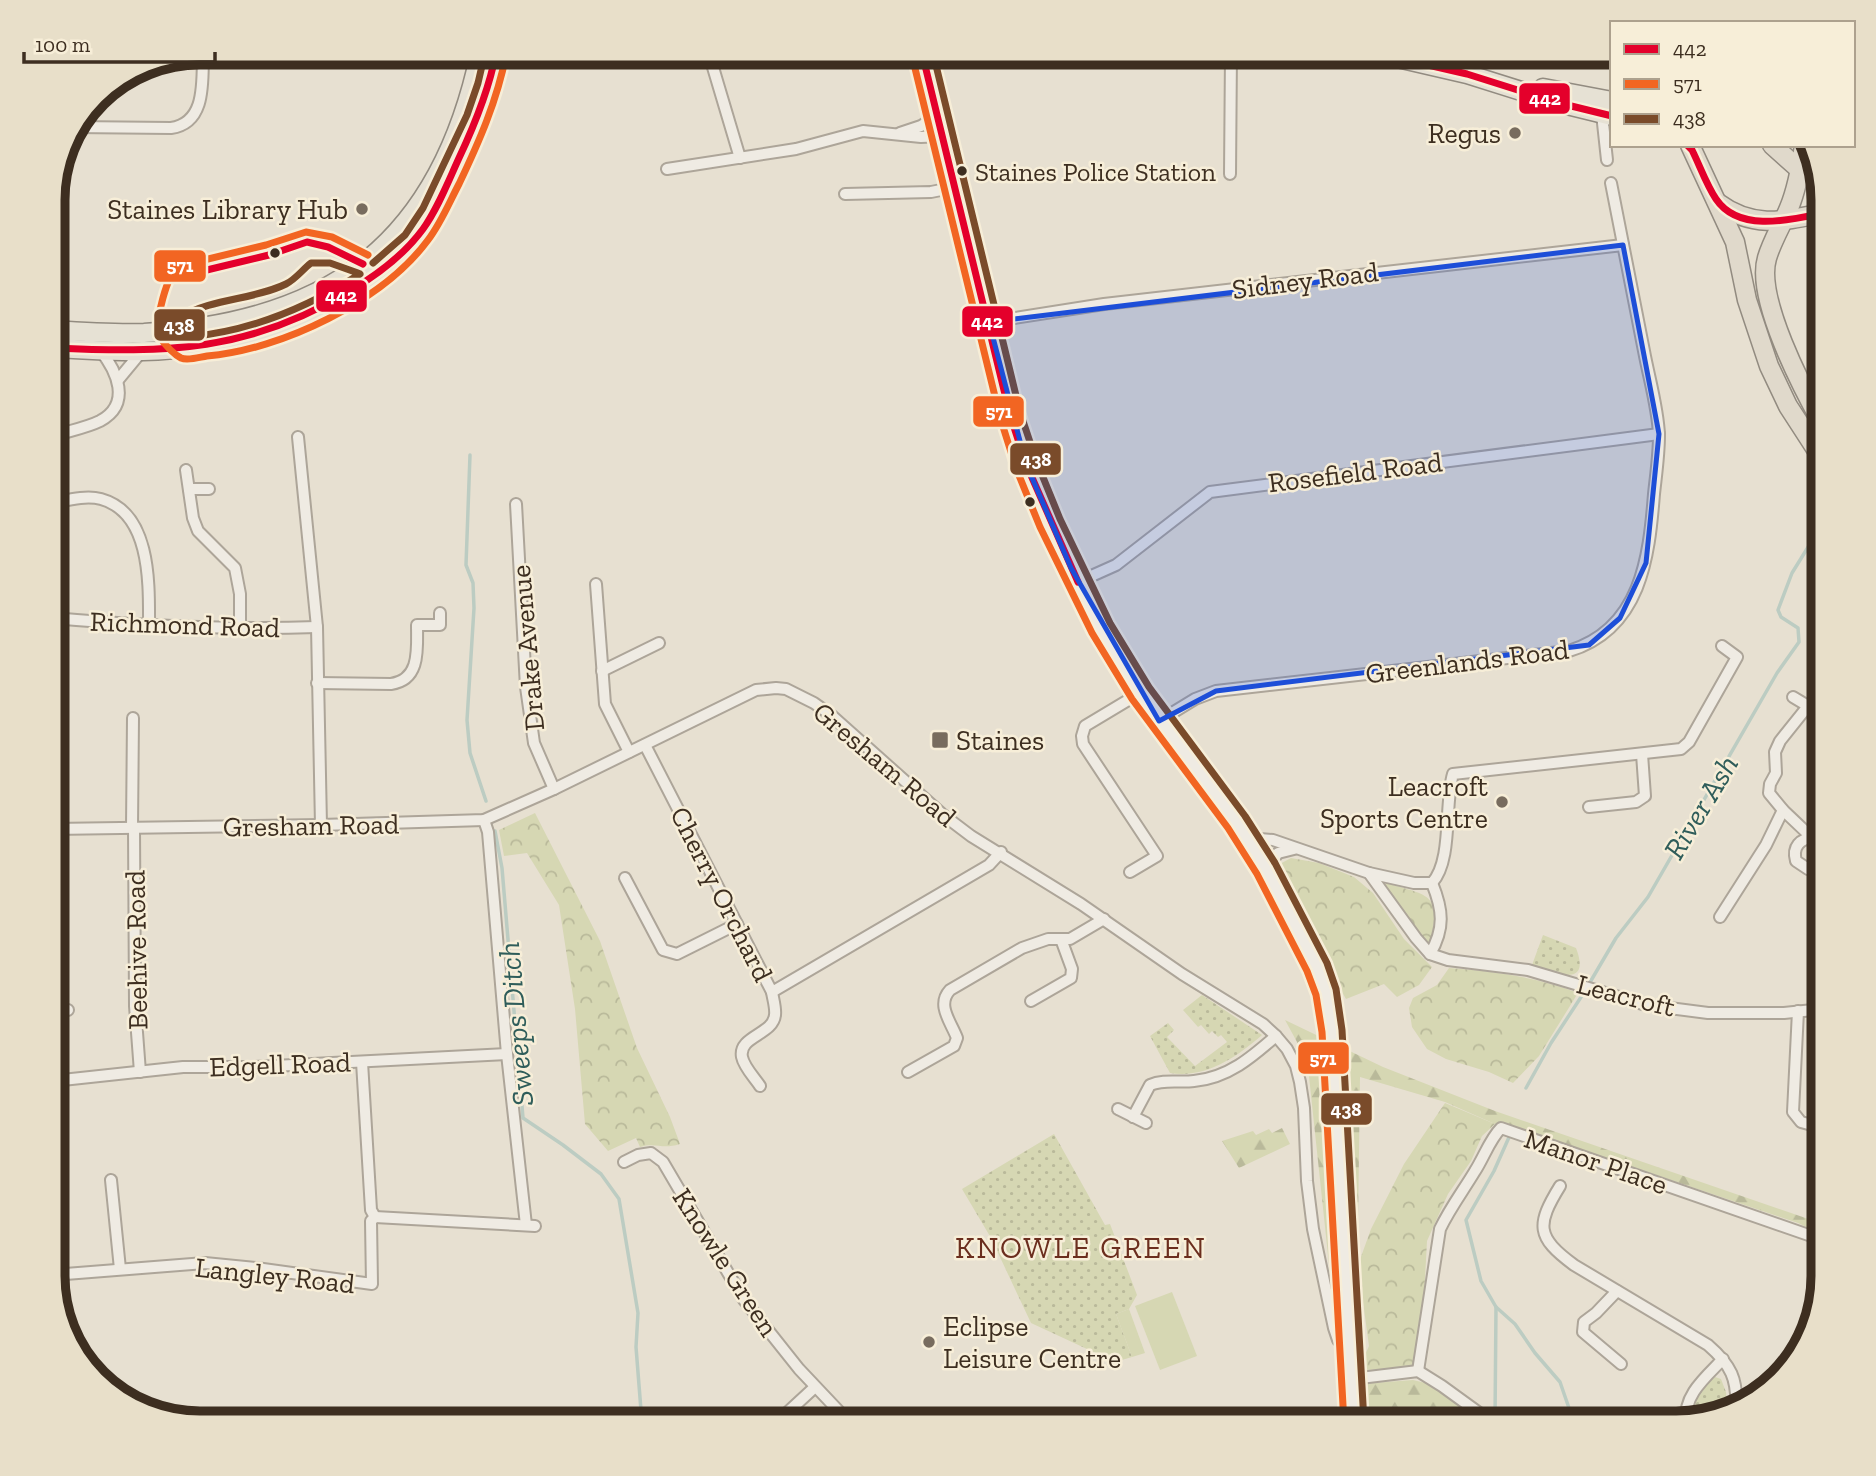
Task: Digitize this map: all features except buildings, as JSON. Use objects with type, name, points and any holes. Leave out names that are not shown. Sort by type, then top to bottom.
[{"type":"highway","points":[[1690,147],[1735,242],[1747,300],[1769,366],[1788,406],[1811,440]]},
{"type":"highway","points":[[1777,147],[1809,176]]},
{"type":"highway","points":[[1804,157],[1784,220],[1765,266],[1766,286],[1782,341],[1811,401]]},
{"type":"highway","points":[[1718,203],[1750,220],[1764,222],[1811,215]]},
{"type":"main road","points":[[65,330],[141,333],[220,324],[274,311],[321,290],[363,264],[398,234],[447,157],[472,88],[477,65]]},
{"type":"main road","points":[[65,348],[142,351],[197,348],[275,329],[314,312],[379,273],[413,242],[435,208],[476,120],[492,65]]},
{"type":"main road","points":[[1426,65],[1488,81],[1549,89],[1609,110]]},
{"type":"street","points":[[86,127],[171,128],[185,123],[200,105],[202,65]]},
{"type":"street","points":[[712,65],[740,158]]},
{"type":"street","points":[[926,65],[1010,415],[1026,464],[1078,582],[1112,648],[1159,721],[1248,838],[1317,967],[1326,992],[1332,1031],[1353,1411]]},
{"type":"street","points":[[1230,174],[1231,65]]},
{"type":"street","points":[[1607,160],[1609,110]]},
{"type":"street","points":[[894,135],[921,126],[937,116]]},
{"type":"street","points":[[667,169],[796,149],[863,131],[942,136]]},
{"type":"street","name":"Greenlands Road","points":[[1159,721],[1195,699],[1216,691],[1552,653],[1589,645],[1611,629],[1620,618],[1646,563],[1651,540],[1659,435],[1611,183]]},
{"type":"street","points":[[845,194],[930,192],[956,187]]},
{"type":"street","name":"Sidney Road","points":[[989,323],[1115,303],[1623,245]]},
{"type":"street","points":[[65,432],[100,421],[111,412],[120,395],[118,380],[99,349]]},
{"type":"street","points":[[118,380],[142,351]]},
{"type":"street","name":"Rosefield Road","points":[[1078,582],[1116,565],[1210,492],[1659,435]]},
{"type":"street","name":"Richmond Road","points":[[298,437],[317,627],[321,825]]},
{"type":"street","points":[[186,470],[193,518],[198,531],[235,568],[240,594],[240,629]]},
{"type":"street","points":[[189,489],[209,489]]},
{"type":"street","points":[[65,501],[102,499],[129,519],[139,536],[146,558],[149,627]]},
{"type":"street","name":"Drake Avenue","points":[[516,504],[526,687],[534,743],[554,789]]},
{"type":"street","points":[[596,584],[605,704],[629,752]]},
{"type":"street","points":[[317,683],[401,682],[411,674],[416,662],[417,625],[440,625],[440,613]]},
{"type":"street","name":"Richmond Road","points":[[65,619],[149,627],[317,627]]},
{"type":"street","points":[[602,671],[659,643]]},
{"type":"street","points":[[1248,838],[1273,840],[1369,873],[1414,883],[1432,883],[1439,876],[1448,827],[1453,774],[1681,749],[1689,743],[1737,657],[1721,646]]},
{"type":"street","name":"Gresham Road","points":[[65,829],[484,820],[554,789],[756,690],[786,689],[831,715],[971,836],[1001,852],[1104,919],[1182,974],[1263,1024],[1276,1036],[1296,1066],[1300,1082],[1313,1229],[1334,1328],[1338,1339],[1349,1348]]},
{"type":"street","points":[[1130,872],[1157,856],[1083,744],[1082,736],[1085,726],[1140,693]]},
{"type":"street","points":[[1793,696],[1811,708]]},
{"type":"street","points":[[1808,706],[1780,741],[1775,752],[1776,773],[1769,793],[1811,835]]},
{"type":"street","name":"Beehive Road","points":[[133,718],[135,1006],[140,1072]]},
{"type":"street","name":"Cherry Orchard","points":[[645,745],[772,992],[989,865],[1001,852]]},
{"type":"street","points":[[1589,807],[1636,802],[1645,796],[1642,754]]},
{"type":"street","points":[[1720,917],[1766,845],[1783,810]]},
{"type":"street","points":[[362,1062],[371,1210],[375,1217],[530,1225],[508,1054],[488,832],[484,820]]},
{"type":"street","points":[[1811,838],[1798,844],[1795,850],[1796,861],[1811,868]]},
{"type":"street","points":[[1266,869],[1278,853],[1297,848]]},
{"type":"street","points":[[1369,873],[1430,954],[1439,938],[1442,915],[1432,883]]},
{"type":"street","points":[[625,878],[663,950],[677,954],[737,923]]},
{"type":"street","points":[[908,1072],[954,1046],[957,1038],[943,1005],[944,996],[950,990],[1021,948],[1048,939],[1070,939],[1104,919]]},
{"type":"street","points":[[1031,1001],[1071,978],[1072,969],[1061,939]]},
{"type":"street","name":"Leacroft","points":[[1430,954],[1448,960],[1528,970],[1646,1005],[1708,1013],[1811,1010]]},
{"type":"street","points":[[760,1086],[742,1059],[741,1052],[747,1042],[771,1026],[775,1020],[772,992]]},
{"type":"street","points":[[1798,1011],[1793,1112],[1801,1122],[1811,1125]]},
{"type":"street","points":[[1133,1117],[1150,1085],[1160,1082],[1194,1082],[1215,1077],[1245,1064],[1276,1036]]},
{"type":"street","name":"Edgell Road","points":[[65,1080],[183,1067],[254,1067],[508,1054]]},
{"type":"street","points":[[1118,1109],[1146,1123]]},
{"type":"street","name":"Manor Place","points":[[1418,1371],[1440,1229],[1496,1133],[1502,1128],[1811,1236]]},
{"type":"street","name":"Knowle Green","points":[[624,1162],[638,1155],[651,1153],[663,1162],[744,1300],[815,1387],[838,1411]]},
{"type":"street","points":[[111,1180],[120,1269]]},
{"type":"street","points":[[1560,1186],[1543,1218],[1542,1227],[1547,1241],[1555,1251],[1708,1345],[1732,1372],[1736,1383],[1736,1397]]},
{"type":"street","name":"Langley Road","points":[[65,1274],[205,1263],[372,1284],[371,1221],[375,1217]]},
{"type":"street","points":[[1617,1291],[1596,1314],[1584,1322],[1583,1332],[1621,1364]]},
{"type":"street","points":[[1686,1410],[1703,1380],[1723,1359]]},
{"type":"street","points":[[1352,1378],[1418,1371],[1476,1411]]},
{"type":"street","points":[[789,1411],[815,1387]]},
{"type":"highlighted area","points":[[1623,245],[1659,434],[1646,563],[1620,618],[1589,645],[1216,691],[1159,721],[1071,568],[1026,464],[989,322]]},
{"type":"green space","points":[[535,813],[600,941],[637,1048],[680,1144],[640,1147],[636,1138],[608,1151],[585,1124],[575,1009],[559,905],[527,853],[504,856],[499,830]]},
{"type":"green space","points":[[1291,858],[1319,863],[1354,877],[1373,893],[1404,939],[1432,967],[1419,985],[1397,997],[1384,984],[1346,999],[1287,895],[1276,866]]},
{"type":"green space","points":[[1386,883],[1414,891],[1429,900],[1435,915],[1430,944],[1414,930],[1385,890]]},
{"type":"green space","points":[[1543,935],[1576,948],[1580,961],[1575,974],[1559,974],[1532,965]]},
{"type":"green space","points":[[1449,968],[1515,976],[1578,993],[1539,1056],[1513,1083],[1489,1072],[1446,1059],[1427,1049],[1412,1027],[1409,1008],[1413,998],[1437,985]]},
{"type":"green space","points":[[1202,995],[1262,1035],[1231,1058],[1208,1069],[1196,1073],[1170,1073],[1150,1036],[1168,1023],[1174,1030],[1167,1037],[1195,1066],[1227,1042],[1221,1035],[1218,1037],[1212,1031],[1209,1034],[1201,1025],[1198,1027],[1183,1010]]},
{"type":"green space","points":[[1285,1020],[1383,1067],[1495,1111],[1811,1220],[1811,1229],[1517,1128],[1495,1124],[1445,1102],[1360,1077],[1358,1227],[1355,1235],[1357,1298],[1333,1302],[1308,1067]]},
{"type":"green space","points":[[1445,1103],[1495,1124],[1482,1136],[1471,1161],[1448,1194],[1427,1241],[1424,1298],[1415,1369],[1358,1370],[1369,1346],[1358,1265],[1371,1229],[1404,1164]]},
{"type":"green space","points":[[1282,1128],[1290,1144],[1239,1168],[1222,1141],[1253,1131],[1256,1135],[1269,1129],[1272,1133]]},
{"type":"green space","points":[[1054,1134],[1105,1225],[1110,1224],[1137,1295],[1129,1309],[1116,1314],[1132,1357],[1115,1362],[1031,1323],[991,1238],[962,1189]]},
{"type":"green space","points":[[1172,1292],[1197,1356],[1160,1370],[1135,1306]]},
{"type":"green space","points":[[1129,1309],[1145,1353],[1132,1357],[1116,1314]]},
{"type":"green space","points":[[1715,1377],[1721,1379],[1727,1401],[1691,1410],[1704,1387]]},
{"type":"green space","points":[[1413,1380],[1434,1385],[1466,1411],[1362,1411],[1359,1384]]},
{"type":"waterway","name":"Sweeps Ditch","points":[[470,455],[466,565],[473,583],[474,608],[467,720],[470,753],[486,801]]},
{"type":"waterway","name":"River Ash","points":[[1589,984],[1616,938],[1648,897],[1777,673],[1799,642],[1798,628],[1781,617],[1778,610],[1792,573],[1811,542]]},
{"type":"waterway","name":"Sweeps Ditch","points":[[495,831],[502,868],[523,1118],[601,1174],[619,1199],[638,1313],[636,1347],[641,1411]]},
{"type":"waterway","name":"River Ash","points":[[1526,1088],[1585,991]]},
{"type":"waterway","name":"River Ash","points":[[1510,1135],[1494,1171],[1466,1220],[1481,1281],[1496,1307],[1515,1324],[1560,1382],[1570,1411]]},
{"type":"waterway","name":"River Ash","points":[[1495,1411],[1496,1307]]},
{"type":"transit line","name":"438","points":[[373,263],[405,235],[423,208],[467,115],[482,65]]},
{"type":"transit line","name":"442","points":[[65,348],[171,348],[242,337],[313,311],[370,278],[390,264],[407,247],[423,229],[433,212],[476,120],[493,65]]},
{"type":"transit line","name":"571","points":[[368,255],[332,237],[306,232],[266,245],[179,266],[170,278],[163,298],[158,335],[172,351],[184,359],[236,352],[298,333],[358,302],[385,283],[409,262],[441,220],[487,121],[504,65]]},
{"type":"transit line","name":"571","points":[[914,65],[1000,417],[1016,468],[1040,527],[1092,633],[1132,699],[1228,828],[1257,874],[1307,971],[1316,995],[1322,1032],[1343,1411]]},
{"type":"transit line","name":"442","points":[[925,65],[1010,415],[1026,464],[1078,582]]},
{"type":"transit line","name":"438","points":[[936,65],[1020,412],[1060,519],[1110,623],[1149,687],[1245,816],[1275,863],[1327,963],[1336,989],[1342,1030],[1363,1411]]},
{"type":"transit line","name":"442","points":[[1428,65],[1610,116]]},
{"type":"transit line","name":"442","points":[[1689,147],[1716,199],[1726,210],[1738,217],[1781,221],[1811,216]]},
{"type":"transit line","name":"442","points":[[182,276],[269,255],[307,242],[328,247],[363,264]]},
{"type":"transit line","name":"438","points":[[358,273],[330,263],[311,263],[290,282],[273,289],[193,311],[181,317],[179,327],[189,337],[257,323],[299,307],[360,274]]},
{"type":"place","name":"Regus","points":[[1515,133]]},
{"type":"place","name":"Staines Police Station","points":[[962,171]]},
{"type":"place","name":"Staines Library Hub","points":[[362,209]]},
{"type":"place","name":"Staines","points":[[940,740]]},
{"type":"place","name":"Leacroft Sports Centre","points":[[1502,802]]},
{"type":"place","name":"Eclipse Leisure Centre","points":[[929,1342]]},
{"type":"district","name":"KNOWLE GREEN","points":[[1081,1248]]}]
